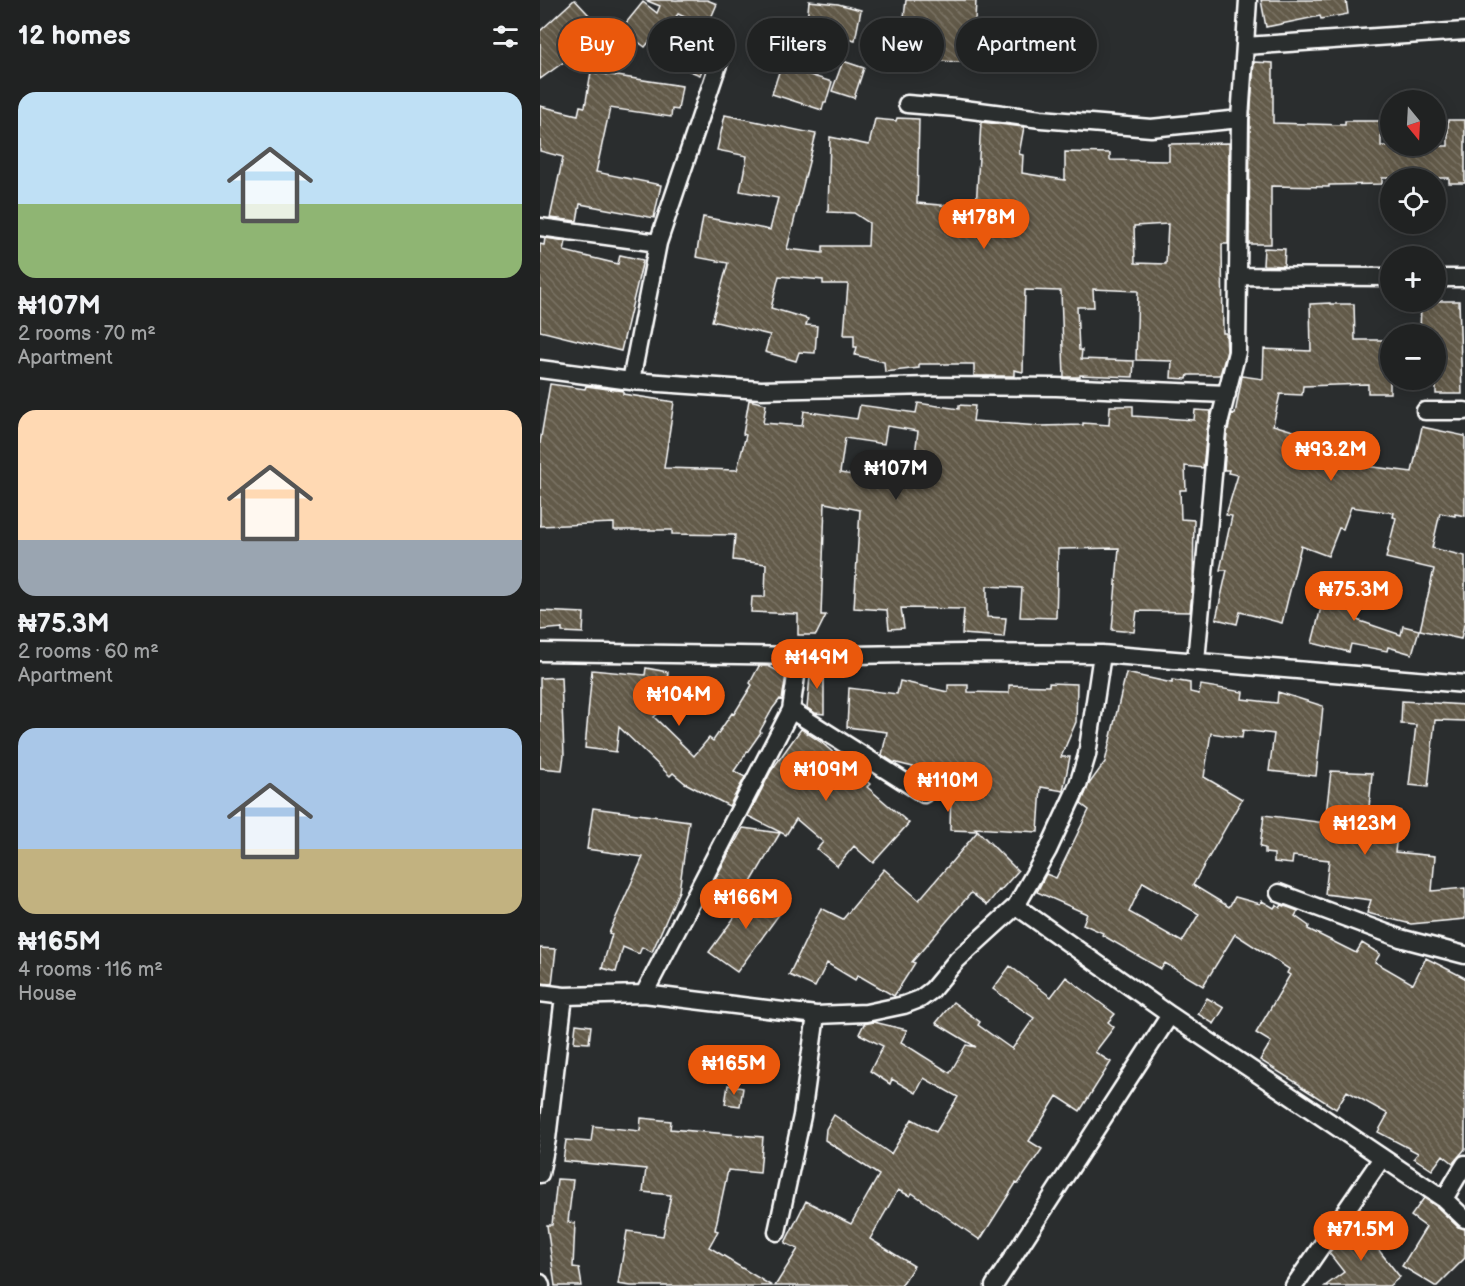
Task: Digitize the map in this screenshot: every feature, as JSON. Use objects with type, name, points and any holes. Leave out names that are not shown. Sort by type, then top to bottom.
[{"type":"street","points":[[1196,661],[1217,431],[1237,352],[1240,119],[1248,0]]},
{"type":"street","points":[[1245,46],[1465,31]]},
{"type":"street","points":[[631,381],[658,243],[716,72]]},
{"type":"street","points":[[907,104],[1041,119],[1151,128],[1240,119]]},
{"type":"street","points":[[540,227],[658,243]]},
{"type":"street","points":[[1238,276],[1380,277]]},
{"type":"street","points":[[1446,278],[1465,278]]},
{"type":"street","points":[[540,369],[631,381],[761,390],[932,386],[1056,387],[1227,394]]},
{"type":"street","points":[[1425,411],[1465,411]]},
{"type":"street","points":[[540,652],[800,656],[963,652],[1102,654],[1465,684]]},
{"type":"street","points":[[540,993],[564,996],[644,994],[816,1015],[866,1013],[920,999],[933,990],[957,960],[1016,906],[1048,850],[1078,784],[1087,755],[1102,654]]},
{"type":"street","points":[[644,994],[791,710],[800,656]]},
{"type":"street","points":[[791,710],[924,794]]},
{"type":"street","points":[[1280,893],[1400,938],[1465,955]]},
{"type":"street","points":[[1016,906],[1170,1016],[1444,1200],[1465,1219]]},
{"type":"street","points":[[540,1174],[547,1139],[564,996]]},
{"type":"street","points":[[777,1232],[802,1116],[816,1015]]},
{"type":"street","points":[[994,1286],[1170,1016]]},
{"type":"street","points":[[1294,1286],[1382,1158]]},
{"type":"street","points":[[1444,1200],[1465,1164]]},
{"type":"building","points":[[574,0],[592,18],[558,18],[558,66],[540,79],[540,31]]},
{"type":"building","points":[[645,0],[707,0],[717,4],[711,18],[687,18],[678,14],[675,18],[648,18],[648,43],[645,47],[636,40],[636,18],[630,18],[643,2],[657,13],[660,6]]},
{"type":"building","points":[[906,0],[976,0],[975,18],[956,18],[956,62],[944,61],[944,18],[904,18]]},
{"type":"building","points":[[1261,0],[1346,0],[1348,14],[1321,19],[1320,16],[1266,27]]},
{"type":"building","points":[[809,1],[838,4],[861,10],[855,40],[848,38],[848,18],[807,18]]},
{"type":"building","points":[[1254,62],[1273,63],[1273,123],[1345,125],[1345,121],[1380,121],[1380,156],[1446,156],[1448,120],[1465,120],[1465,183],[1449,183],[1449,178],[1446,178],[1446,168],[1380,168],[1380,184],[1329,185],[1329,187],[1271,186],[1271,244],[1249,244],[1250,119]]},
{"type":"building","points":[[848,63],[860,67],[860,72],[863,72],[854,98],[832,91],[839,72],[848,72]]},
{"type":"building","points":[[591,72],[682,86],[678,110],[672,109],[671,117],[610,108],[596,172],[661,185],[654,218],[580,204],[577,221],[550,218],[563,157],[540,151],[540,106],[578,115],[580,106],[585,107]]},
{"type":"building","points":[[779,72],[800,72],[832,82],[822,110],[772,94]]},
{"type":"building","points":[[725,115],[816,134],[787,249],[823,253],[823,246],[868,246],[869,223],[854,213],[828,212],[830,137],[869,145],[875,119],[896,121],[897,118],[919,119],[917,203],[976,208],[981,122],[1024,127],[1019,154],[1023,155],[1022,173],[1065,180],[1065,152],[1110,153],[1110,160],[1169,161],[1169,144],[1229,143],[1228,244],[1222,244],[1223,333],[1226,333],[1227,351],[1220,375],[1188,375],[1187,379],[1171,378],[1172,361],[1136,360],[1138,291],[1093,289],[1094,307],[1077,307],[1081,359],[1134,361],[1133,377],[1080,375],[1080,377],[1064,377],[1061,291],[1025,290],[1023,372],[1014,370],[1014,376],[974,376],[974,364],[919,364],[919,368],[885,372],[884,362],[855,355],[857,347],[854,347],[854,335],[844,335],[848,284],[823,284],[823,280],[779,276],[771,308],[808,319],[806,325],[817,326],[815,353],[799,352],[796,361],[765,352],[770,335],[712,321],[728,263],[696,257],[703,217],[770,230],[778,198],[740,191],[747,156],[717,150]],"holes":[[[1168,224],[1166,264],[1135,263],[1134,226]]]},
{"type":"building","points":[[545,238],[566,241],[564,251],[618,264],[620,255],[643,260],[621,351],[540,331],[540,244],[544,245]]},
{"type":"building","points":[[1264,248],[1285,249],[1284,266],[1263,265]]},
{"type":"building","points":[[1446,301],[1459,301],[1462,394],[1436,394],[1436,390],[1446,390],[1446,324],[1420,324],[1421,312],[1446,312]]},
{"type":"building","points":[[1310,304],[1354,304],[1355,340],[1380,340],[1380,390],[1390,390],[1390,393],[1368,393],[1368,384],[1303,386],[1302,395],[1280,394],[1273,425],[1354,449],[1350,464],[1412,472],[1422,427],[1465,436],[1465,516],[1440,513],[1432,548],[1465,556],[1465,620],[1461,639],[1420,630],[1434,569],[1386,558],[1396,518],[1393,517],[1394,513],[1351,507],[1343,529],[1339,528],[1328,556],[1301,546],[1282,623],[1240,612],[1237,624],[1216,619],[1227,570],[1220,570],[1232,516],[1226,515],[1238,475],[1224,470],[1227,433],[1232,413],[1235,414],[1242,376],[1263,379],[1264,349],[1311,351]]},
{"type":"building","points":[[550,384],[623,391],[623,394],[674,402],[664,468],[737,470],[746,435],[743,434],[749,400],[766,404],[763,423],[802,426],[804,411],[857,419],[860,405],[916,413],[918,403],[959,409],[959,405],[975,406],[973,421],[1039,426],[1083,425],[1083,423],[1109,425],[1110,406],[1133,406],[1133,416],[1194,420],[1195,410],[1211,411],[1203,468],[1185,466],[1186,490],[1180,490],[1181,519],[1194,520],[1190,612],[1137,611],[1134,632],[1112,630],[1119,548],[1058,549],[1056,618],[1020,617],[1022,588],[987,586],[987,617],[1006,618],[1004,637],[962,634],[964,609],[901,608],[904,628],[889,629],[887,610],[854,608],[860,510],[825,503],[821,615],[826,615],[816,635],[798,635],[798,614],[751,612],[752,597],[765,597],[766,564],[733,560],[735,535],[672,534],[672,530],[614,530],[614,523],[540,526],[540,443]],"holes":[[[887,426],[918,431],[911,485],[840,473],[845,438],[884,444]]]},
{"type":"building","points":[[1329,576],[1366,584],[1357,620],[1401,635],[1403,626],[1419,630],[1412,654],[1388,647],[1387,651],[1351,644],[1349,652],[1312,643]]},
{"type":"building","points":[[540,611],[584,613],[583,633],[562,632],[562,628],[540,630]]},
{"type":"building","points":[[759,666],[768,666],[786,675],[782,700],[780,699],[773,708],[761,732],[734,771],[745,777],[729,806],[685,783],[673,773],[670,776],[619,727],[616,752],[585,748],[592,670],[645,675],[646,668],[668,672],[664,708],[654,717],[694,756],[709,738],[713,741],[732,713],[734,714],[752,685],[750,683]]},
{"type":"building","points":[[811,666],[824,666],[824,714],[815,713],[807,708]]},
{"type":"building","points":[[1126,673],[1172,683],[1172,680],[1190,683],[1190,692],[1199,694],[1201,685],[1243,692],[1242,699],[1277,703],[1278,692],[1323,706],[1316,776],[1269,771],[1274,734],[1243,730],[1242,738],[1211,733],[1204,777],[1242,799],[1193,885],[1229,907],[1235,897],[1260,904],[1262,901],[1274,908],[1276,905],[1280,908],[1282,905],[1298,911],[1295,916],[1309,926],[1308,929],[1356,953],[1362,943],[1380,954],[1375,962],[1413,984],[1426,958],[1465,978],[1465,1149],[1453,1163],[1443,1155],[1432,1170],[1414,1158],[1418,1153],[1378,1132],[1388,1114],[1347,1091],[1336,1109],[1260,1060],[1271,1042],[1256,1033],[1290,975],[1287,973],[1289,969],[1235,934],[1203,986],[1165,963],[1161,969],[1102,935],[1103,933],[1083,924],[1087,914],[1037,892],[1046,874],[1056,878],[1089,810],[1081,804],[1089,784],[1105,762]],"holes":[[[1143,882],[1199,914],[1182,942],[1129,912]]]},
{"type":"building","points":[[561,677],[564,755],[562,770],[540,768],[540,678]]},
{"type":"building","points":[[900,681],[948,692],[948,685],[968,685],[968,692],[1009,693],[1009,685],[1077,684],[1076,722],[1061,757],[1070,757],[1063,791],[1041,787],[1038,832],[975,828],[978,831],[950,830],[951,788],[944,788],[944,770],[921,769],[893,762],[882,755],[887,732],[847,727],[849,688],[897,694]]},
{"type":"building","points":[[1402,701],[1465,705],[1465,721],[1435,720],[1428,787],[1409,785],[1416,725],[1401,724]]},
{"type":"building","points":[[801,729],[822,743],[870,784],[867,787],[909,823],[873,863],[854,846],[837,866],[817,849],[823,842],[796,819],[786,835],[748,816],[771,771]]},
{"type":"building","points":[[1331,771],[1372,773],[1369,808],[1400,811],[1395,852],[1435,856],[1432,891],[1465,888],[1465,919],[1411,924],[1367,913],[1371,900],[1325,894],[1329,860],[1293,856],[1292,864],[1274,862],[1274,854],[1265,853],[1265,848],[1260,847],[1264,815],[1325,823]]},
{"type":"building","points":[[593,808],[689,821],[679,891],[652,952],[642,947],[639,954],[623,947],[616,972],[602,968],[612,934],[609,933],[643,857],[587,849]]},
{"type":"building","points":[[743,828],[780,833],[743,896],[715,879]]},
{"type":"building","points":[[978,831],[1018,871],[987,905],[971,893],[912,962],[915,963],[894,996],[858,975],[855,980],[827,963],[815,987],[789,975],[821,908],[843,919],[884,869],[919,900]]},
{"type":"building","points":[[755,889],[783,909],[737,972],[709,952]]},
{"type":"building","points":[[540,948],[556,949],[552,984],[540,983]]},
{"type":"building","points":[[1010,966],[1051,997],[1066,977],[1115,1014],[1108,1022],[1114,1027],[1095,1052],[1111,1062],[1080,1111],[1057,1096],[1029,1141],[1042,1149],[1018,1184],[1016,1183],[980,1240],[912,1193],[910,1196],[898,1190],[870,1239],[914,1266],[901,1286],[775,1286],[798,1249],[785,1243],[806,1201],[851,1224],[879,1175],[825,1140],[826,1129],[834,1115],[891,1154],[912,1119],[936,1132],[958,1097],[924,1078],[916,1093],[892,1079],[890,1084],[870,1071],[883,1046],[859,1034],[864,1024],[874,1022],[907,1030],[901,1042],[950,1073],[966,1045],[976,1047],[936,1023],[953,1002],[980,1022],[978,1025],[1012,1049],[1034,1018],[993,989]]},
{"type":"building","points":[[1207,998],[1224,1008],[1214,1024],[1198,1014]]},
{"type":"building","points":[[576,1024],[591,1026],[589,1043],[574,1042]]},
{"type":"building","points":[[728,1085],[743,1088],[740,1106],[725,1104]]},
{"type":"building","points":[[641,1118],[671,1121],[670,1129],[763,1137],[760,1173],[728,1170],[715,1230],[718,1231],[709,1247],[772,1286],[631,1286],[618,1284],[627,1231],[663,1236],[671,1195],[643,1192],[646,1169],[563,1161],[566,1140],[591,1142],[593,1126],[640,1131]]},
{"type":"building","points":[[557,1179],[573,1180],[568,1222],[575,1223],[573,1267],[579,1268],[582,1286],[555,1286],[547,1225],[552,1225]]},
{"type":"building","points":[[1424,1198],[1458,1227],[1465,1229],[1465,1258],[1437,1286],[1402,1266],[1426,1227],[1411,1216]]},
{"type":"building","points":[[1359,1225],[1400,1277],[1389,1286],[1325,1286],[1344,1272],[1329,1253]]}]
